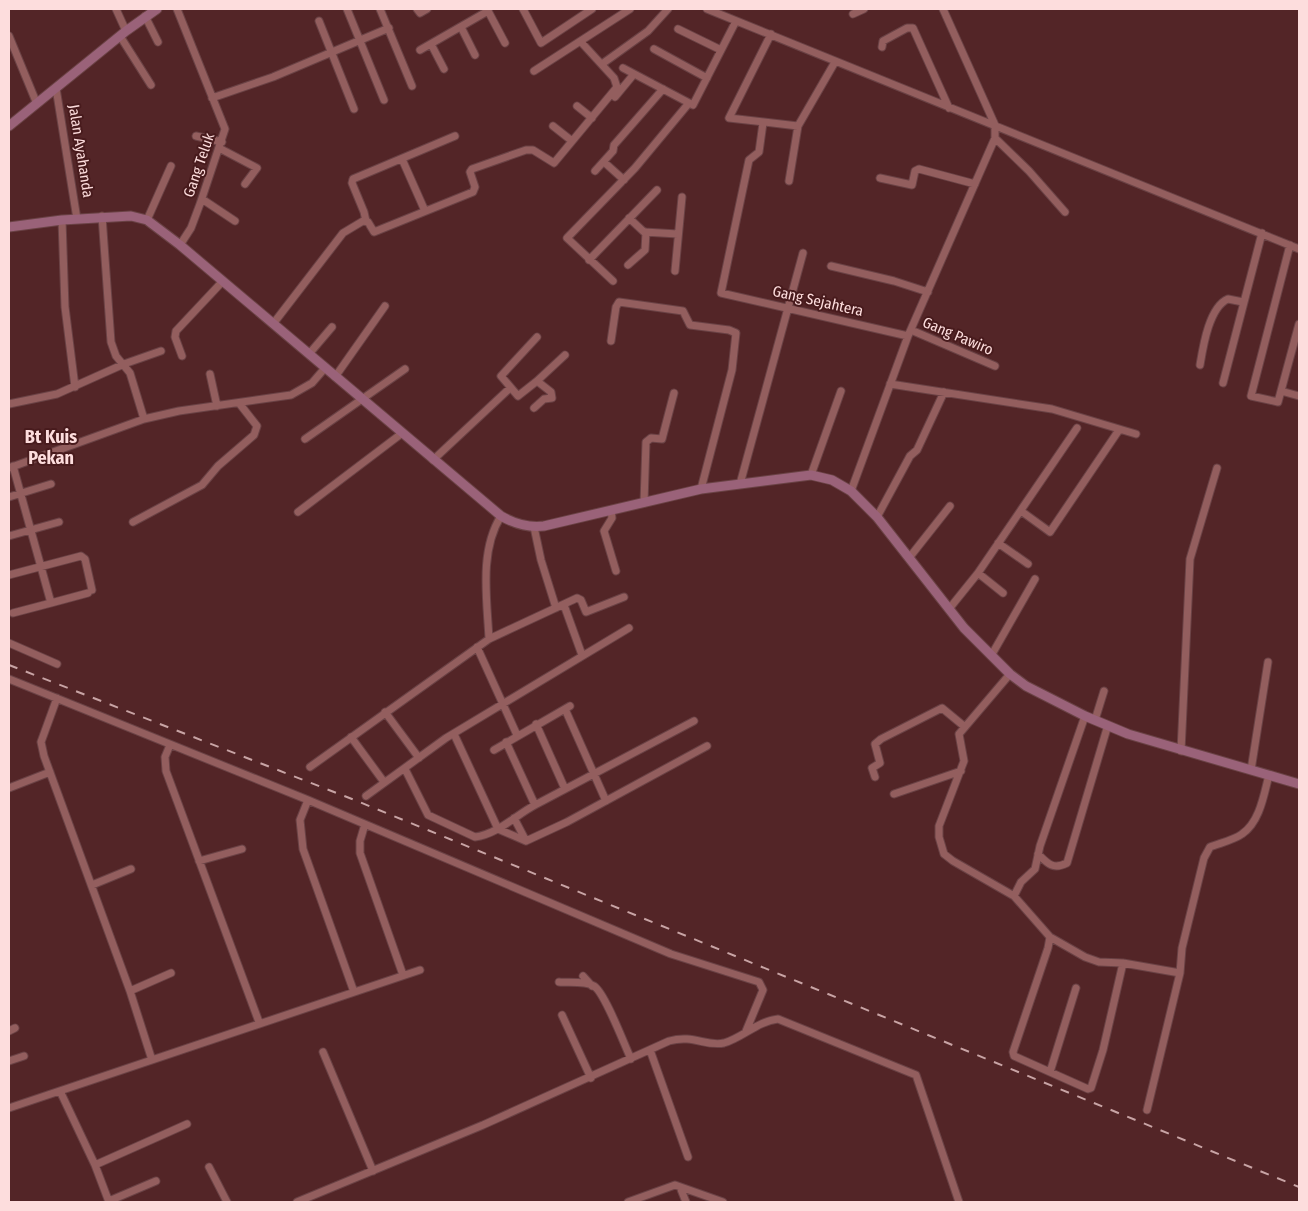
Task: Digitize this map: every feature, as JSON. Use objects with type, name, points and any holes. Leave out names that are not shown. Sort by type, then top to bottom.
[{"type":"street","points":[[116,9],[123,34],[151,84]]},
{"type":"street","points":[[9,126],[145,16],[157,9]]},
{"type":"street","name":"Gang Teluk","points":[[176,9],[224,126],[220,145],[202,200],[191,228],[180,245]]},
{"type":"street","points":[[347,9],[384,100]]},
{"type":"street","points":[[380,9],[412,86]]},
{"type":"street","points":[[417,9],[420,13],[426,9]]},
{"type":"street","points":[[523,9],[540,43],[592,9]]},
{"type":"street","points":[[534,71],[630,9]]},
{"type":"street","points":[[602,64],[648,31],[668,9]]},
{"type":"street","points":[[707,9],[835,62],[899,85],[949,108],[1299,249]]},
{"type":"street","points":[[853,14],[864,9]]},
{"type":"street","points":[[852,491],[910,333],[976,184],[994,138],[995,126],[943,9]]},
{"type":"street","points":[[420,50],[487,10],[505,43]]},
{"type":"street","points":[[145,16],[158,42]]},
{"type":"street","points":[[623,68],[693,105],[736,20]]},
{"type":"street","points":[[319,21],[354,109]]},
{"type":"street","points":[[461,27],[475,55]]},
{"type":"street","points":[[212,98],[273,77],[389,28]]},
{"type":"street","points":[[882,47],[883,41],[907,28],[913,28],[949,108]]},
{"type":"street","points":[[678,29],[721,50]]},
{"type":"street","points":[[771,34],[729,116],[730,119],[798,126]]},
{"type":"street","points":[[9,36],[37,104]]},
{"type":"street","points":[[455,136],[353,180],[352,183],[366,221],[374,232],[476,189],[470,172],[475,168],[530,149],[553,164],[617,85],[614,78],[581,42]]},
{"type":"street","points":[[431,44],[444,69]]},
{"type":"street","points":[[654,48],[707,78]]},
{"type":"street","points":[[789,181],[798,126],[835,62]]},
{"type":"street","points":[[589,129],[634,74]]},
{"type":"street","name":"Jalan Ayahanda","points":[[56,88],[78,219]]},
{"type":"street","points":[[596,172],[614,145],[662,89]]},
{"type":"street","points":[[612,281],[567,238],[624,180],[689,103]]},
{"type":"street","points":[[577,106],[592,118]]},
{"type":"street","name":"Gang Sejahtera","points":[[763,122],[759,152],[749,160],[721,293],[910,333]]},
{"type":"street","points":[[553,126],[572,141]]},
{"type":"street","points":[[196,136],[220,145],[257,168],[245,184]]},
{"type":"street","points":[[994,138],[1030,170],[1065,212]]},
{"type":"street","points":[[402,159],[425,211]]},
{"type":"street","points":[[604,162],[624,180]]},
{"type":"street","points":[[147,220],[171,166]]},
{"type":"street","points":[[880,178],[912,185],[916,171],[919,169],[976,184]]},
{"type":"street","points":[[589,260],[657,190]]},
{"type":"street","points":[[676,271],[682,197]]},
{"type":"street","points":[[202,200],[235,221]]},
{"type":"street","points":[[102,216],[111,342],[116,356],[130,373],[144,419]]},
{"type":"street","points":[[9,227],[102,216],[131,216],[147,220],[180,245],[401,434],[501,516],[513,523],[534,528],[701,490],[740,484],[811,475],[832,480],[852,491],[878,517],[980,646],[1010,674],[1044,696],[1108,726],[1181,751],[1299,784]]},
{"type":"street","points":[[629,218],[646,232],[678,234]]},
{"type":"street","points":[[62,220],[65,307],[75,386]]},
{"type":"street","points":[[273,324],[343,233],[366,221]]},
{"type":"street","points":[[628,265],[645,250],[646,232]]},
{"type":"street","points":[[1224,383],[1262,233]]},
{"type":"street","points":[[1290,245],[1250,396],[1278,402],[1297,338],[1299,324]]},
{"type":"street","points":[[740,484],[803,253]]},
{"type":"street","points":[[831,266],[894,281],[928,292]]},
{"type":"street","points":[[182,356],[174,337],[176,331],[222,282]]},
{"type":"street","points":[[1200,365],[1207,332],[1219,306],[1228,299],[1243,302]]},
{"type":"street","points":[[611,341],[616,307],[619,302],[683,311],[690,325],[729,330],[736,333],[732,370],[701,490]]},
{"type":"street","points":[[335,377],[385,306]]},
{"type":"street","points":[[309,354],[332,327]]},
{"type":"street","name":"Gang Pawiro","points":[[910,333],[995,366]]},
{"type":"street","points":[[538,337],[500,376],[520,396],[565,355]]},
{"type":"street","points":[[9,404],[57,394],[124,364],[161,351]]},
{"type":"street","points":[[51,603],[22,494],[11,467],[144,419],[216,406],[284,397],[300,392],[312,383],[325,368]]},
{"type":"street","points":[[305,439],[360,398],[405,369]]},
{"type":"street","points":[[210,374],[216,406]]},
{"type":"street","points":[[534,408],[553,396],[552,392],[537,381]]},
{"type":"street","points":[[890,384],[1052,409],[1136,434]]},
{"type":"street","points":[[433,460],[510,388]]},
{"type":"street","points":[[811,475],[841,391]]},
{"type":"street","points":[[1281,391],[1299,396]]},
{"type":"street","points":[[878,517],[910,456],[917,450],[944,392]]},
{"type":"street","points":[[644,503],[647,440],[651,438],[662,439],[674,393]]},
{"type":"street","points":[[133,522],[202,485],[218,466],[254,435],[256,426],[239,403]]},
{"type":"street","points":[[949,609],[978,573],[1077,428]]},
{"type":"street","points":[[1021,511],[1050,532],[1119,430]]},
{"type":"street","points":[[298,512],[401,434]]},
{"type":"street","points":[[1181,751],[1190,559],[1217,468]]},
{"type":"street","points":[[9,498],[51,484]]},
{"type":"street","points":[[909,558],[950,506]]},
{"type":"street","points":[[611,510],[612,518],[604,531],[616,571]]},
{"type":"street","points":[[489,639],[487,590],[489,539],[501,516]]},
{"type":"street","points":[[9,536],[59,522]]},
{"type":"street","points":[[534,528],[541,560],[556,608]]},
{"type":"street","points":[[998,543],[1028,564]]},
{"type":"street","points":[[9,575],[78,556],[83,557],[90,591],[14,613]]},
{"type":"street","points":[[978,573],[1003,593]]},
{"type":"street","points":[[991,656],[1035,579]]},
{"type":"street","points":[[310,767],[489,639],[579,598],[584,611],[588,612],[624,597]]},
{"type":"street","points":[[564,605],[582,655]]},
{"type":"street","points":[[366,796],[454,734],[629,628]]},
{"type":"street","points":[[9,643],[57,664]]},
{"type":"street","points":[[477,647],[517,735]]},
{"type":"street","points":[[1251,770],[1268,662]]},
{"type":"street","points":[[1010,674],[965,727],[959,737],[963,754],[960,771],[939,826],[939,838],[944,854],[954,862],[1014,896],[1050,936],[1085,958],[1100,962],[1123,963],[1180,973]]},
{"type":"street","points":[[9,679],[308,800],[671,954],[759,982],[763,990],[746,1031]]},
{"type":"street","points":[[1095,720],[1104,691]]},
{"type":"street","points":[[57,698],[41,742],[50,772],[130,990],[152,1060]]},
{"type":"street","points":[[494,750],[536,724],[567,708],[606,801]]},
{"type":"street","points":[[875,777],[872,768],[880,763],[875,744],[882,739],[942,708],[965,727]]},
{"type":"street","points":[[385,712],[419,758]]},
{"type":"street","points":[[1014,896],[1021,882],[1035,869],[1038,854],[1085,716]]},
{"type":"street","points":[[406,768],[430,817],[475,836],[498,829],[535,805],[694,721]]},
{"type":"street","points":[[536,724],[565,789]]},
{"type":"street","points":[[1038,854],[1051,866],[1058,867],[1067,863],[1108,726]]},
{"type":"street","points":[[454,734],[498,829],[526,841],[606,801],[707,746]]},
{"type":"street","points":[[351,737],[384,782]]},
{"type":"street","points":[[506,742],[535,805]]},
{"type":"street","points":[[170,745],[165,756],[166,771],[259,1022]]},
{"type":"street","points":[[894,794],[960,771]]},
{"type":"street","points":[[9,788],[50,772]]},
{"type":"street","points":[[1147,1110],[1180,973],[1182,948],[1206,852],[1210,847],[1236,838],[1248,829],[1260,810],[1269,775]]},
{"type":"street","points":[[308,800],[300,820],[303,849],[354,992]]},
{"type":"street","points":[[514,818],[526,841]]},
{"type":"street","points":[[365,824],[360,841],[360,853],[403,975]]},
{"type":"street","points":[[200,861],[242,849]]},
{"type":"street","points":[[92,885],[131,869]]},
{"type":"street","points":[[1050,936],[1048,948],[1013,1052],[1016,1058],[1088,1089],[1093,1087],[1123,963]]},
{"type":"street","points":[[9,1108],[259,1022],[420,970]]},
{"type":"street","points":[[130,990],[171,973]]},
{"type":"street","points":[[583,976],[605,1005],[631,1059]]},
{"type":"street","points":[[559,982],[589,984],[595,987],[604,999],[631,1059]]},
{"type":"street","points":[[1050,1072],[1076,988]]},
{"type":"street","points":[[562,1015],[590,1078]]},
{"type":"street","points":[[297,1202],[590,1078],[679,1038],[692,1038],[714,1044],[725,1042],[774,1020],[782,1020],[916,1075],[959,1202]]},
{"type":"street","points":[[650,1050],[688,1157]]},
{"type":"street","points":[[323,1052],[372,1171]]},
{"type":"street","points":[[9,1061],[24,1056]]},
{"type":"street","points":[[60,1091],[95,1165],[109,1202],[156,1181]]},
{"type":"street","points":[[95,1165],[188,1124]]},
{"type":"street","points":[[209,1167],[227,1202]]},
{"type":"street","points":[[628,1202],[671,1186],[680,1187],[723,1202]]},
{"type":"street","points":[[680,1187],[686,1202]]},
{"type":"railway","points":[[9,665],[352,799],[1299,1187]]},
{"type":"district","name":"Bt Kuis Pekan","points":[[51,447]]}]
